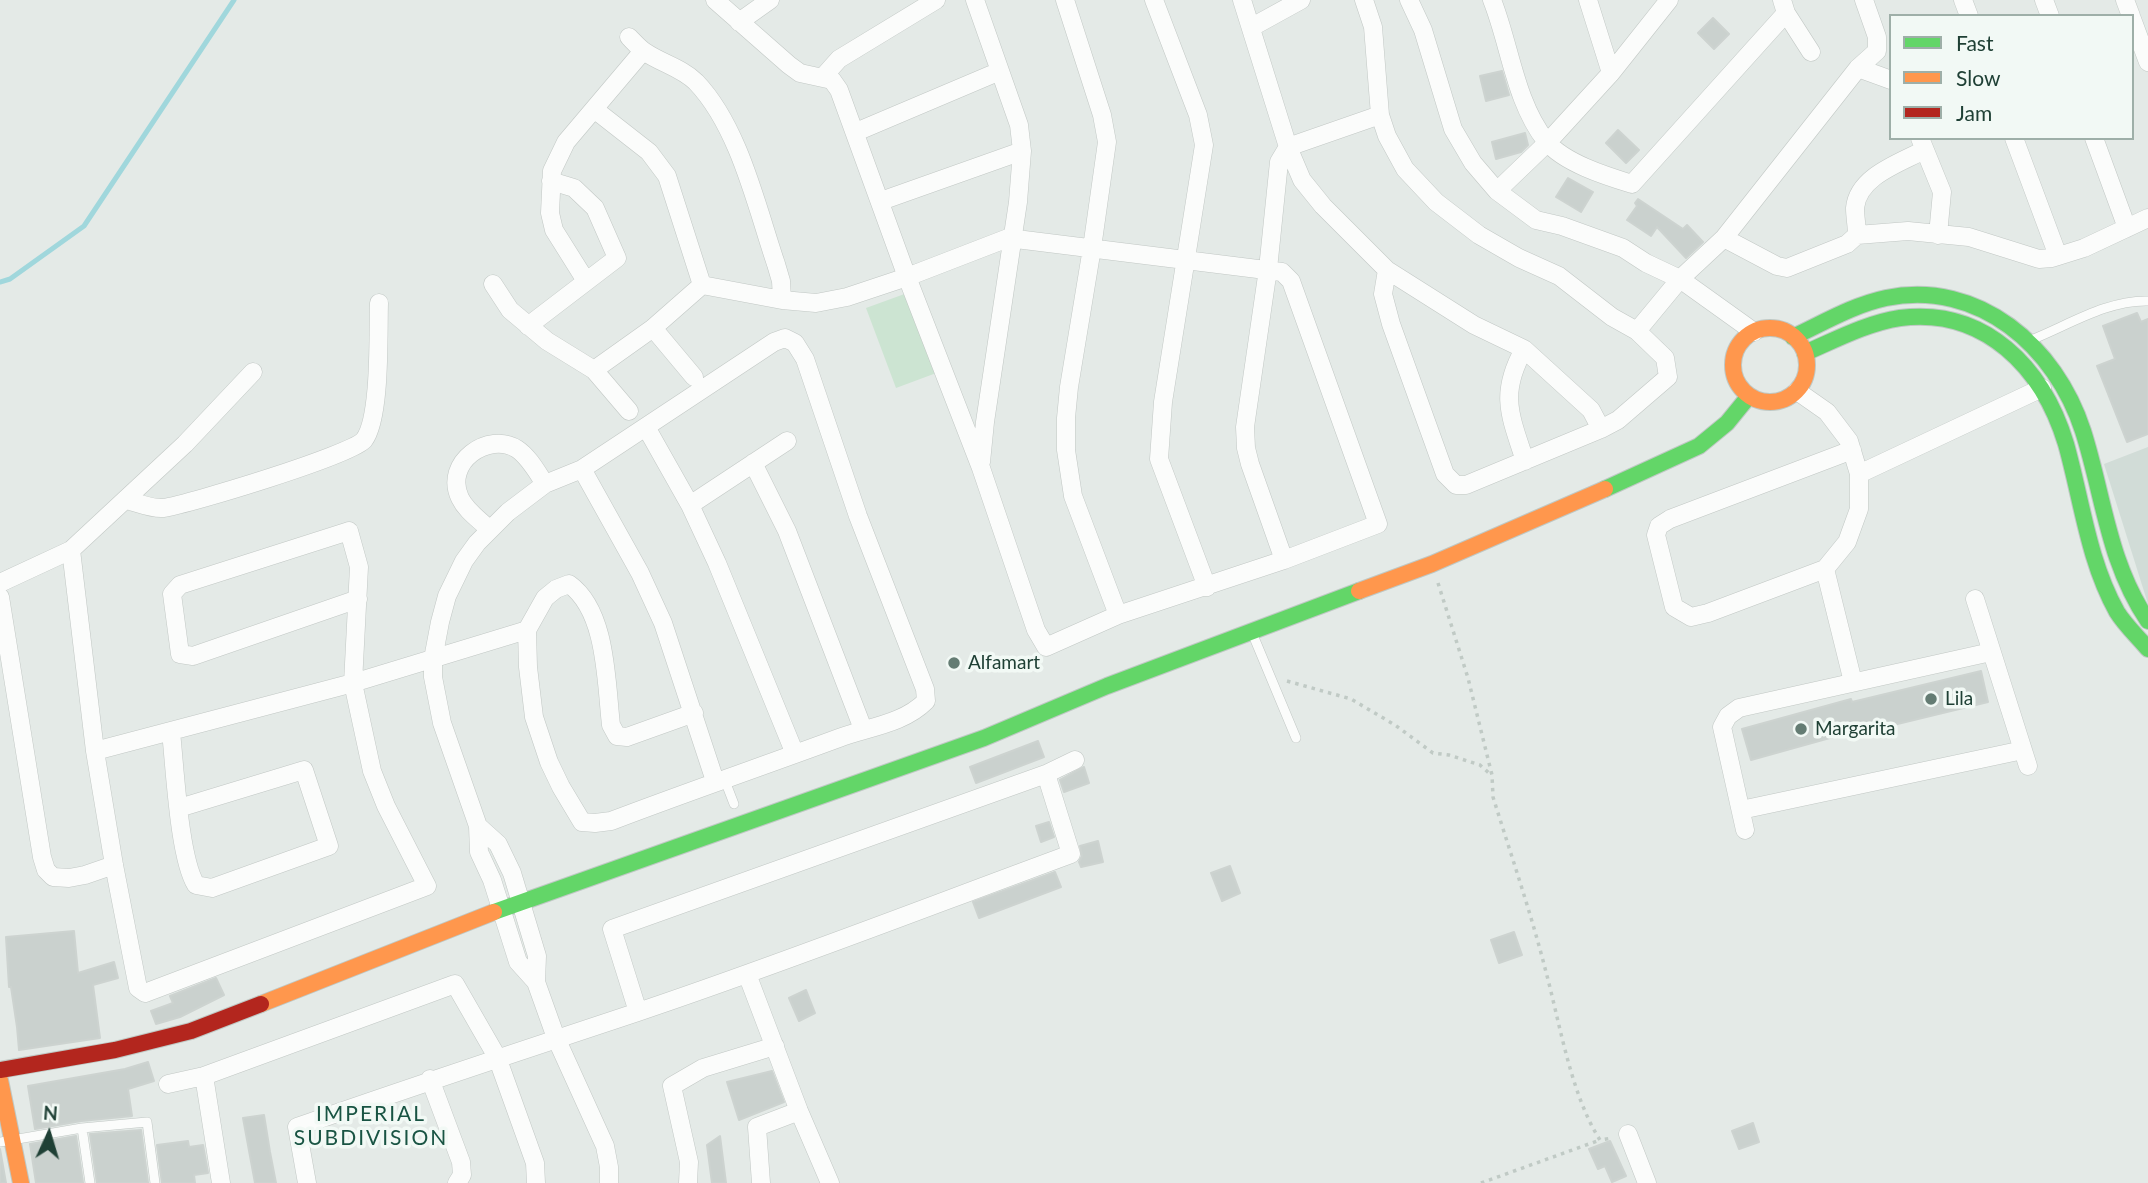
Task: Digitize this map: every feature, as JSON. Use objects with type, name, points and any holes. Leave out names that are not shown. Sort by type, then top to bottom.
[{"type":"street","points":[[702,285],[782,300],[816,303],[907,277],[1003,239],[1013,238],[1282,272],[1291,281],[1378,524],[1208,587],[1118,615],[1046,647],[1036,630],[981,468],[907,277],[839,90],[832,80],[800,73],[715,0]]},
{"type":"street","points":[[740,22],[770,0]]},
{"type":"street","points":[[823,77],[839,59],[936,0]]},
{"type":"street","points":[[975,0],[1019,125],[1022,151],[1013,238],[985,422],[981,468]]},
{"type":"street","points":[[1065,0],[1106,131],[1106,160],[1069,387],[1066,450],[1073,496],[1118,615]]},
{"type":"street","points":[[1154,0],[1203,130],[1204,145],[1163,402],[1159,459],[1208,587]]},
{"type":"street","points":[[1242,0],[1288,147],[1302,180],[1323,206],[1387,270],[1474,325],[1524,349],[1591,410],[1601,429]]},
{"type":"street","points":[[1252,27],[1301,0]]},
{"type":"street","points":[[1364,0],[1373,27],[1380,115],[1387,136],[1405,169],[1420,187],[1453,217],[1501,249],[1559,276],[1612,317],[1636,331],[1665,358],[1668,377],[1618,420],[1601,429],[1466,485],[1456,485],[1445,474],[1391,324],[1383,294],[1387,270]]},
{"type":"street","points":[[1409,0],[1423,30],[1453,129],[1473,163],[1497,191],[1536,220],[1562,226],[1623,248],[1646,263],[1680,279],[1754,332]]},
{"type":"street","points":[[1492,0],[1526,104],[1548,143],[1575,162],[1632,184],[1784,7],[1811,52]]},
{"type":"street","points":[[1588,0],[1611,73]]},
{"type":"street","points":[[1497,191],[1548,143],[1611,73],[1669,0]]},
{"type":"street","points":[[1636,331],[1680,279],[1724,238],[1858,68],[1877,51],[1877,37],[1864,0]]},
{"type":"street","points":[[2134,24],[2148,62]]},
{"type":"street","points":[[629,37],[643,51],[694,80],[723,119],[734,141],[776,264],[781,281],[782,300]]},
{"type":"street","points":[[586,281],[554,230],[550,213],[552,171],[566,142],[643,51]]},
{"type":"street","points":[[1858,68],[1889,79]]},
{"type":"street","points":[[856,132],[1000,71]]},
{"type":"street","points":[[594,108],[649,152],[667,176],[702,285]]},
{"type":"street","points":[[1284,560],[1246,448],[1245,427],[1268,269],[1279,162],[1288,147],[1380,115]]},
{"type":"street","points":[[2015,140],[2058,256]]},
{"type":"street","points":[[2096,140],[2127,228]]},
{"type":"street","points":[[1857,235],[1855,206],[1859,195],[1870,181],[1922,144],[1942,192],[1938,235]]},
{"type":"street","points":[[881,201],[1022,151]]},
{"type":"street","points":[[528,326],[617,258],[595,208],[574,188],[551,181]]},
{"type":"street","points":[[1724,238],[1787,268],[1847,244],[1857,235],[1908,232],[1936,232],[1938,235],[1969,237],[2039,259],[2084,248],[2148,218]]},
{"type":"street","points":[[493,284],[510,310],[547,341],[594,370],[629,411]]},
{"type":"street","points":[[594,370],[653,328],[702,285]]},
{"type":"street","points":[[1794,337],[1859,306],[1902,296],[1965,302],[1995,316],[2029,341],[2058,374],[2071,401],[2092,461],[2105,528],[2125,588],[2148,621]]},
{"type":"street","points":[[127,500],[159,508],[209,497],[363,442],[371,428],[374,408],[379,303]]},
{"type":"street","points":[[1805,353],[1865,325],[1903,316],[1959,321],[2007,347],[2042,388],[2055,412],[2064,439],[2085,534],[2103,586],[2123,620],[2148,649]]},
{"type":"street","points":[[653,328],[694,377]]},
{"type":"street","points":[[1775,329],[1794,337],[1805,353],[1806,373],[1797,391],[1779,401],[1769,402],[1749,396],[1737,382],[1733,363],[1739,345],[1754,332],[1775,329]]},
{"type":"street","points":[[536,982],[518,962],[492,880],[480,852],[478,827],[442,723],[433,677],[433,659],[447,596],[464,561],[508,512],[545,484],[582,469],[774,342],[785,338],[795,343],[805,359],[858,516],[925,689],[926,701],[904,718],[863,729],[720,779],[611,821],[582,822],[561,788],[534,717],[530,694],[527,630],[545,598],[556,589],[569,584],[580,592],[595,617],[611,725],[617,736],[627,737],[694,713]]},
{"type":"street","points":[[1524,349],[1510,382],[1508,403],[1525,460]]},
{"type":"street","points":[[0,583],[71,550],[185,444],[253,372]]},
{"type":"street","points":[[1859,474],[2042,388]]},
{"type":"street","points":[[1797,391],[1828,412],[1849,440],[1852,450],[1859,474],[1859,509],[1847,542],[1825,569],[1708,613],[1691,617],[1674,607],[1656,536],[1659,526],[1670,519],[1852,450]]},
{"type":"street","points":[[0,1070],[115,1051],[191,1031],[502,909],[984,738],[1107,685],[1432,564],[1659,466],[1699,446],[1727,423],[1749,396]]},
{"type":"street","points":[[646,427],[690,505],[717,563],[795,754]]},
{"type":"street","points":[[690,505],[787,442]]},
{"type":"street","points":[[490,530],[467,509],[459,496],[456,484],[458,467],[470,454],[493,445],[508,444],[523,454],[545,484]]},
{"type":"street","points":[[753,463],[786,531],[863,729]]},
{"type":"street","points":[[582,469],[646,584],[663,622],[720,779]]},
{"type":"street","points":[[71,550],[95,751],[114,865],[138,988],[145,993],[427,886],[386,806],[372,772],[353,683],[358,599],[359,567],[349,531],[180,585],[172,594],[180,654],[192,656],[358,599]]},
{"type":"street","points":[[1825,569],[1853,682]]},
{"type":"street","points":[[0,597],[41,857],[46,870],[53,877],[69,878],[114,865]]},
{"type":"street","points":[[1741,810],[2026,758],[1975,600]]},
{"type":"street","points":[[95,751],[353,683],[527,630]]},
{"type":"street","points":[[1745,830],[1722,727],[1728,716],[1739,708],[1991,652]]},
{"type":"street","points":[[171,732],[180,808],[187,864],[196,885],[212,888],[329,846],[304,770],[180,808]]},
{"type":"street","points":[[638,1012],[612,929],[1046,775],[1075,760]]},
{"type":"street","points":[[307,1183],[297,1127],[747,974],[1071,854],[1046,775]]},
{"type":"street","points":[[478,827],[498,844],[512,873],[537,956],[536,982],[556,1038],[605,1146],[609,1167],[608,1183]]},
{"type":"street","points":[[747,974],[799,1111],[830,1183]]},
{"type":"street","points":[[168,1084],[204,1076],[455,984],[497,1057],[535,1163],[536,1183]]},
{"type":"street","points":[[688,1183],[689,1162],[672,1086],[703,1068],[775,1046]]},
{"type":"street","points":[[204,1076],[221,1183]]},
{"type":"street","points":[[0,1080],[7,1141],[20,1183]]},
{"type":"street","points":[[430,1080],[461,1162],[462,1175],[457,1183]]},
{"type":"street","points":[[761,1183],[757,1127],[799,1111]]},
{"type":"street","points":[[1628,1134],[1647,1183]]},
{"type":"lane","points":[[2029,341],[2101,309],[2128,300],[2148,301]]},
{"type":"lane","points":[[1252,633],[1296,738]]},
{"type":"lane","points":[[720,779],[734,804]]},
{"type":"lane","points":[[7,1141],[82,1128],[147,1122],[155,1183]]},
{"type":"lane","points":[[82,1128],[90,1183]]},
{"type":"path","points":[[1432,564],[1468,678],[1492,775],[1493,797],[1542,956],[1577,1088],[1590,1125],[1600,1140]]},
{"type":"path","points":[[1270,676],[1351,699],[1395,725],[1433,753],[1480,765],[1492,775]]},
{"type":"path","points":[[1481,1183],[1600,1140],[1628,1134]]},
{"type":"shaded area","points":[[2148,447],[2148,604],[2104,464]]},
{"type":"green space","points":[[910,292],[939,372],[896,388],[866,308]]},
{"type":"building","points":[[1713,18],[1729,34],[1714,49],[1698,33]]},
{"type":"building","points":[[1502,71],[1509,95],[1486,101],[1480,76]]},
{"type":"building","points":[[1618,130],[1639,150],[1626,163],[1606,143]]},
{"type":"building","points":[[1525,133],[1528,145],[1521,152],[1496,159],[1492,142]]},
{"type":"building","points":[[1568,178],[1593,192],[1581,212],[1556,197]]},
{"type":"building","points":[[1638,199],[1683,229],[1687,225],[1703,242],[1686,258],[1657,227],[1651,236],[1627,220],[1637,206],[1635,203]]},
{"type":"building","points":[[2137,313],[2141,322],[2148,319],[2148,434],[2127,442],[2097,366],[2115,359],[2103,326]]},
{"type":"building","points":[[1981,671],[1988,702],[1881,728],[1880,724],[1751,760],[1742,729],[1851,699],[1852,702]]},
{"type":"building","points":[[1038,741],[1044,757],[976,783],[970,767]]},
{"type":"building","points":[[1084,767],[1089,783],[1064,792],[1060,780]]},
{"type":"building","points":[[1049,822],[1054,837],[1041,842],[1036,826]]},
{"type":"building","points":[[1098,841],[1103,862],[1081,867],[1080,846]]},
{"type":"building","points":[[1230,866],[1240,893],[1222,901],[1211,873]]},
{"type":"building","points":[[1055,872],[1061,887],[979,918],[973,902]]},
{"type":"building","points":[[74,931],[78,973],[114,962],[118,978],[93,985],[100,1038],[19,1050],[9,987],[6,937]]},
{"type":"building","points":[[1514,932],[1522,955],[1499,963],[1491,940]]},
{"type":"building","points":[[216,978],[224,995],[180,1017],[156,1024],[151,1011],[173,1003],[170,996]]},
{"type":"building","points":[[806,990],[815,1013],[799,1021],[789,998]]},
{"type":"building","points":[[148,1062],[154,1081],[128,1089],[132,1116],[35,1129],[28,1086],[125,1069]]},
{"type":"building","points":[[772,1071],[784,1102],[739,1120],[727,1082]]},
{"type":"building","points":[[264,1115],[276,1183],[255,1183],[243,1118]]},
{"type":"building","points":[[1753,1123],[1759,1142],[1739,1149],[1732,1131]]},
{"type":"building","points":[[141,1130],[148,1183],[97,1183],[90,1134]]},
{"type":"building","points":[[76,1136],[83,1183],[36,1183],[30,1144]]},
{"type":"building","points":[[720,1136],[726,1183],[712,1183],[707,1145]]},
{"type":"building","points":[[188,1141],[189,1147],[203,1145],[208,1173],[194,1175],[195,1183],[162,1183],[157,1145]]},
{"type":"building","points":[[1610,1141],[1626,1176],[1612,1182],[1605,1166],[1598,1169],[1589,1149]]},
{"type":"building","points":[[0,1149],[6,1183],[0,1183]]},
{"type":"waterway","points":[[0,282],[10,279],[84,226],[234,0]]},
{"type":"traffic: fast","points":[[1793,337],[1862,305],[1886,298],[1920,295],[1952,299],[1982,310],[2009,326],[2033,347],[2054,372],[2071,400],[2083,431],[2115,552],[2124,576],[2148,621]]},
{"type":"traffic: fast","points":[[1805,353],[1875,324],[1900,318],[1931,317],[1959,322],[1984,333],[2006,348],[2026,368],[2056,416],[2066,444],[2099,572],[2117,612],[2148,649]]},
{"type":"traffic: fast","points":[[1605,489],[1699,446],[1727,423],[1749,396]]},
{"type":"traffic: fast","points":[[494,912],[984,738],[1107,686],[1359,591]]},
{"type":"traffic: slow","points":[[1770,328],[1784,331],[1796,339],[1804,351],[1807,365],[1804,379],[1796,391],[1784,399],[1770,402],[1756,399],[1744,391],[1736,379],[1733,365],[1736,351],[1744,339],[1756,331],[1770,328]]},
{"type":"traffic: slow","points":[[1359,591],[1432,564],[1605,489]]},
{"type":"traffic: slow","points":[[261,1004],[494,912]]},
{"type":"traffic: slow","points":[[0,1080],[21,1183]]},
{"type":"traffic: jam","points":[[0,1070],[115,1050],[191,1031],[261,1004]]},
{"type":"place","name":"Alfamart","points":[[954,663]]},
{"type":"place","name":"Lila","points":[[1931,699]]},
{"type":"place","name":"Margarita","points":[[1801,729]]},
{"type":"district","name":"IMPERIAL SUBDIVISION","points":[[371,1126]]}]
